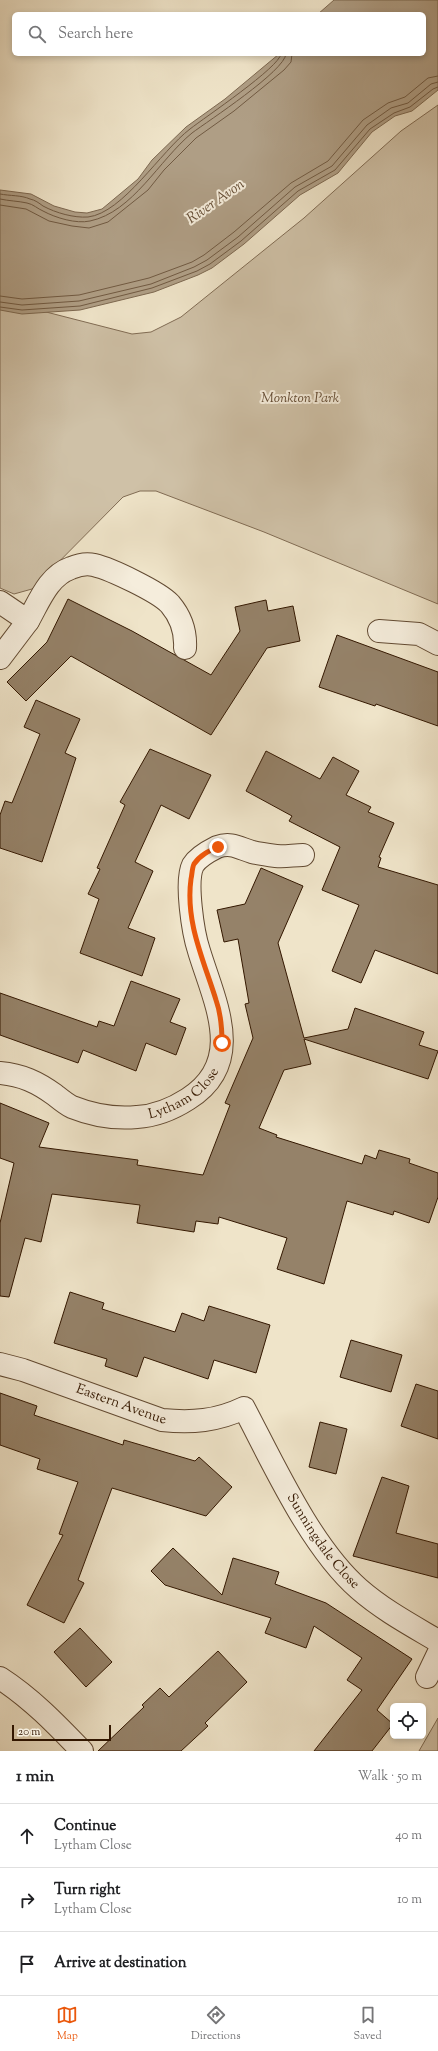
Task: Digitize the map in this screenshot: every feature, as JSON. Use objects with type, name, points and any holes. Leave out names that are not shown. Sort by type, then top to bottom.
[{"type":"street","points":[[0,658],[28,621],[46,589],[56,577],[69,568],[84,564],[95,565],[146,588],[168,602],[182,624],[186,635],[185,648]]},
{"type":"street","points":[[0,602],[28,621]]},
{"type":"street","points":[[379,631],[419,634],[438,644]]},
{"type":"street","name":"Lytham Close","points":[[0,1073],[20,1075],[35,1081],[71,1107],[116,1118],[138,1118],[160,1113],[184,1102],[198,1092],[210,1078],[220,1058],[222,1024],[194,929],[190,886],[193,865],[204,854],[218,847],[233,844],[253,852],[278,856],[303,855]]},
{"type":"street","name":"Eastern Avenue","points":[[0,1364],[24,1370],[162,1420],[182,1422],[205,1421],[227,1416],[244,1408]]},
{"type":"street","name":"Sunningdale Close","points":[[244,1408],[298,1509],[330,1557],[359,1589],[370,1598],[438,1641]]},
{"type":"street","points":[[427,1677],[438,1654]]},
{"type":"street","points":[[0,1678],[20,1691],[46,1714],[82,1751]]},
{"type":"green space","name":"Monkton Park","points":[[438,105],[438,604],[264,532],[156,491],[140,491],[123,497],[32,589],[14,594],[0,588],[0,298],[11,303],[132,334],[151,332],[181,317],[304,218],[401,131]]},
{"type":"green space","points":[[438,1718],[438,1751],[419,1751]]},
{"type":"water","name":"River Avon","points":[[334,0],[438,0],[438,90],[412,111],[395,116],[372,132],[338,173],[300,195],[244,244],[212,268],[154,292],[80,310],[22,314],[0,310],[0,190],[31,194],[54,206],[75,212],[87,213],[102,209],[138,179],[152,160],[186,127],[225,99],[277,56],[426,56],[426,12],[320,12]]},
{"type":"building","points":[[68,599],[132,631],[211,675],[240,631],[235,607],[266,600],[268,611],[293,606],[300,641],[267,648],[211,735],[71,656],[26,701],[7,682],[47,642]]},
{"type":"building","points":[[337,635],[438,672],[438,726],[376,704],[375,706],[319,687]]},
{"type":"building","points":[[36,700],[80,719],[65,753],[76,758],[42,862],[0,848],[0,815],[5,801],[12,803],[40,734],[24,727]]},
{"type":"building","points":[[150,749],[211,775],[189,819],[161,805],[135,862],[153,871],[128,928],[155,938],[142,976],[80,953],[99,899],[88,894],[100,869],[97,868],[125,805],[120,802]]},
{"type":"building","points":[[266,751],[320,779],[333,757],[359,771],[346,795],[371,807],[368,812],[394,823],[379,857],[381,858],[378,867],[438,885],[438,974],[375,950],[361,983],[332,971],[359,905],[322,890],[340,847],[289,821],[292,816],[246,791]]},
{"type":"building","points":[[261,868],[303,886],[278,943],[304,1038],[348,1029],[355,1008],[424,1032],[419,1045],[438,1051],[428,1079],[304,1039],[311,1064],[284,1070],[259,1128],[277,1135],[276,1137],[362,1164],[365,1155],[376,1159],[379,1150],[410,1159],[409,1163],[438,1173],[438,1197],[429,1223],[394,1211],[393,1215],[347,1201],[324,1284],[277,1269],[287,1238],[219,1217],[218,1224],[196,1221],[194,1232],[137,1223],[140,1205],[52,1194],[41,1242],[25,1238],[9,1297],[0,1296],[0,1223],[14,1163],[0,1158],[0,1103],[49,1123],[39,1147],[138,1160],[137,1165],[203,1175],[230,1105],[225,1103],[253,1038],[245,1004],[249,1003],[238,939],[224,942],[217,910],[245,904]]},
{"type":"building","points":[[131,981],[180,999],[170,1022],[186,1028],[176,1055],[146,1043],[136,1071],[83,1050],[78,1063],[0,1035],[0,993],[97,1027],[99,1021],[114,1026]]},
{"type":"building","points":[[70,1292],[104,1303],[102,1309],[175,1332],[182,1313],[204,1321],[209,1306],[270,1325],[256,1373],[214,1360],[208,1379],[144,1357],[137,1377],[105,1366],[107,1359],[54,1343]]},
{"type":"building","points":[[351,1340],[402,1355],[391,1392],[340,1377]]},
{"type":"building","points":[[416,1384],[438,1391],[438,1439],[401,1426]]},
{"type":"building","points":[[0,1393],[37,1406],[34,1415],[123,1445],[124,1440],[195,1461],[199,1457],[232,1487],[206,1516],[112,1488],[78,1580],[84,1583],[64,1623],[27,1605],[63,1535],[59,1534],[78,1482],[37,1469],[40,1459],[0,1445]]},
{"type":"building","points":[[320,1422],[347,1429],[336,1474],[309,1467]]},
{"type":"building","points":[[382,1477],[409,1486],[396,1533],[438,1544],[438,1578],[353,1556]]},
{"type":"building","points":[[173,1548],[222,1595],[233,1558],[279,1572],[275,1584],[326,1603],[412,1659],[377,1710],[390,1721],[390,1728],[372,1751],[314,1751],[362,1690],[347,1680],[362,1658],[314,1626],[306,1648],[265,1633],[271,1618],[165,1585],[151,1571]]},
{"type":"building","points":[[80,1628],[112,1662],[86,1687],[54,1652]]},
{"type":"building","points":[[218,1651],[247,1682],[205,1723],[208,1726],[181,1751],[98,1751],[144,1707],[142,1705],[160,1688],[169,1697]]},
{"type":"route","points":[[218,847],[204,854],[193,865],[190,886],[194,929],[198,949],[216,1001],[222,1024],[222,1043]]}]
